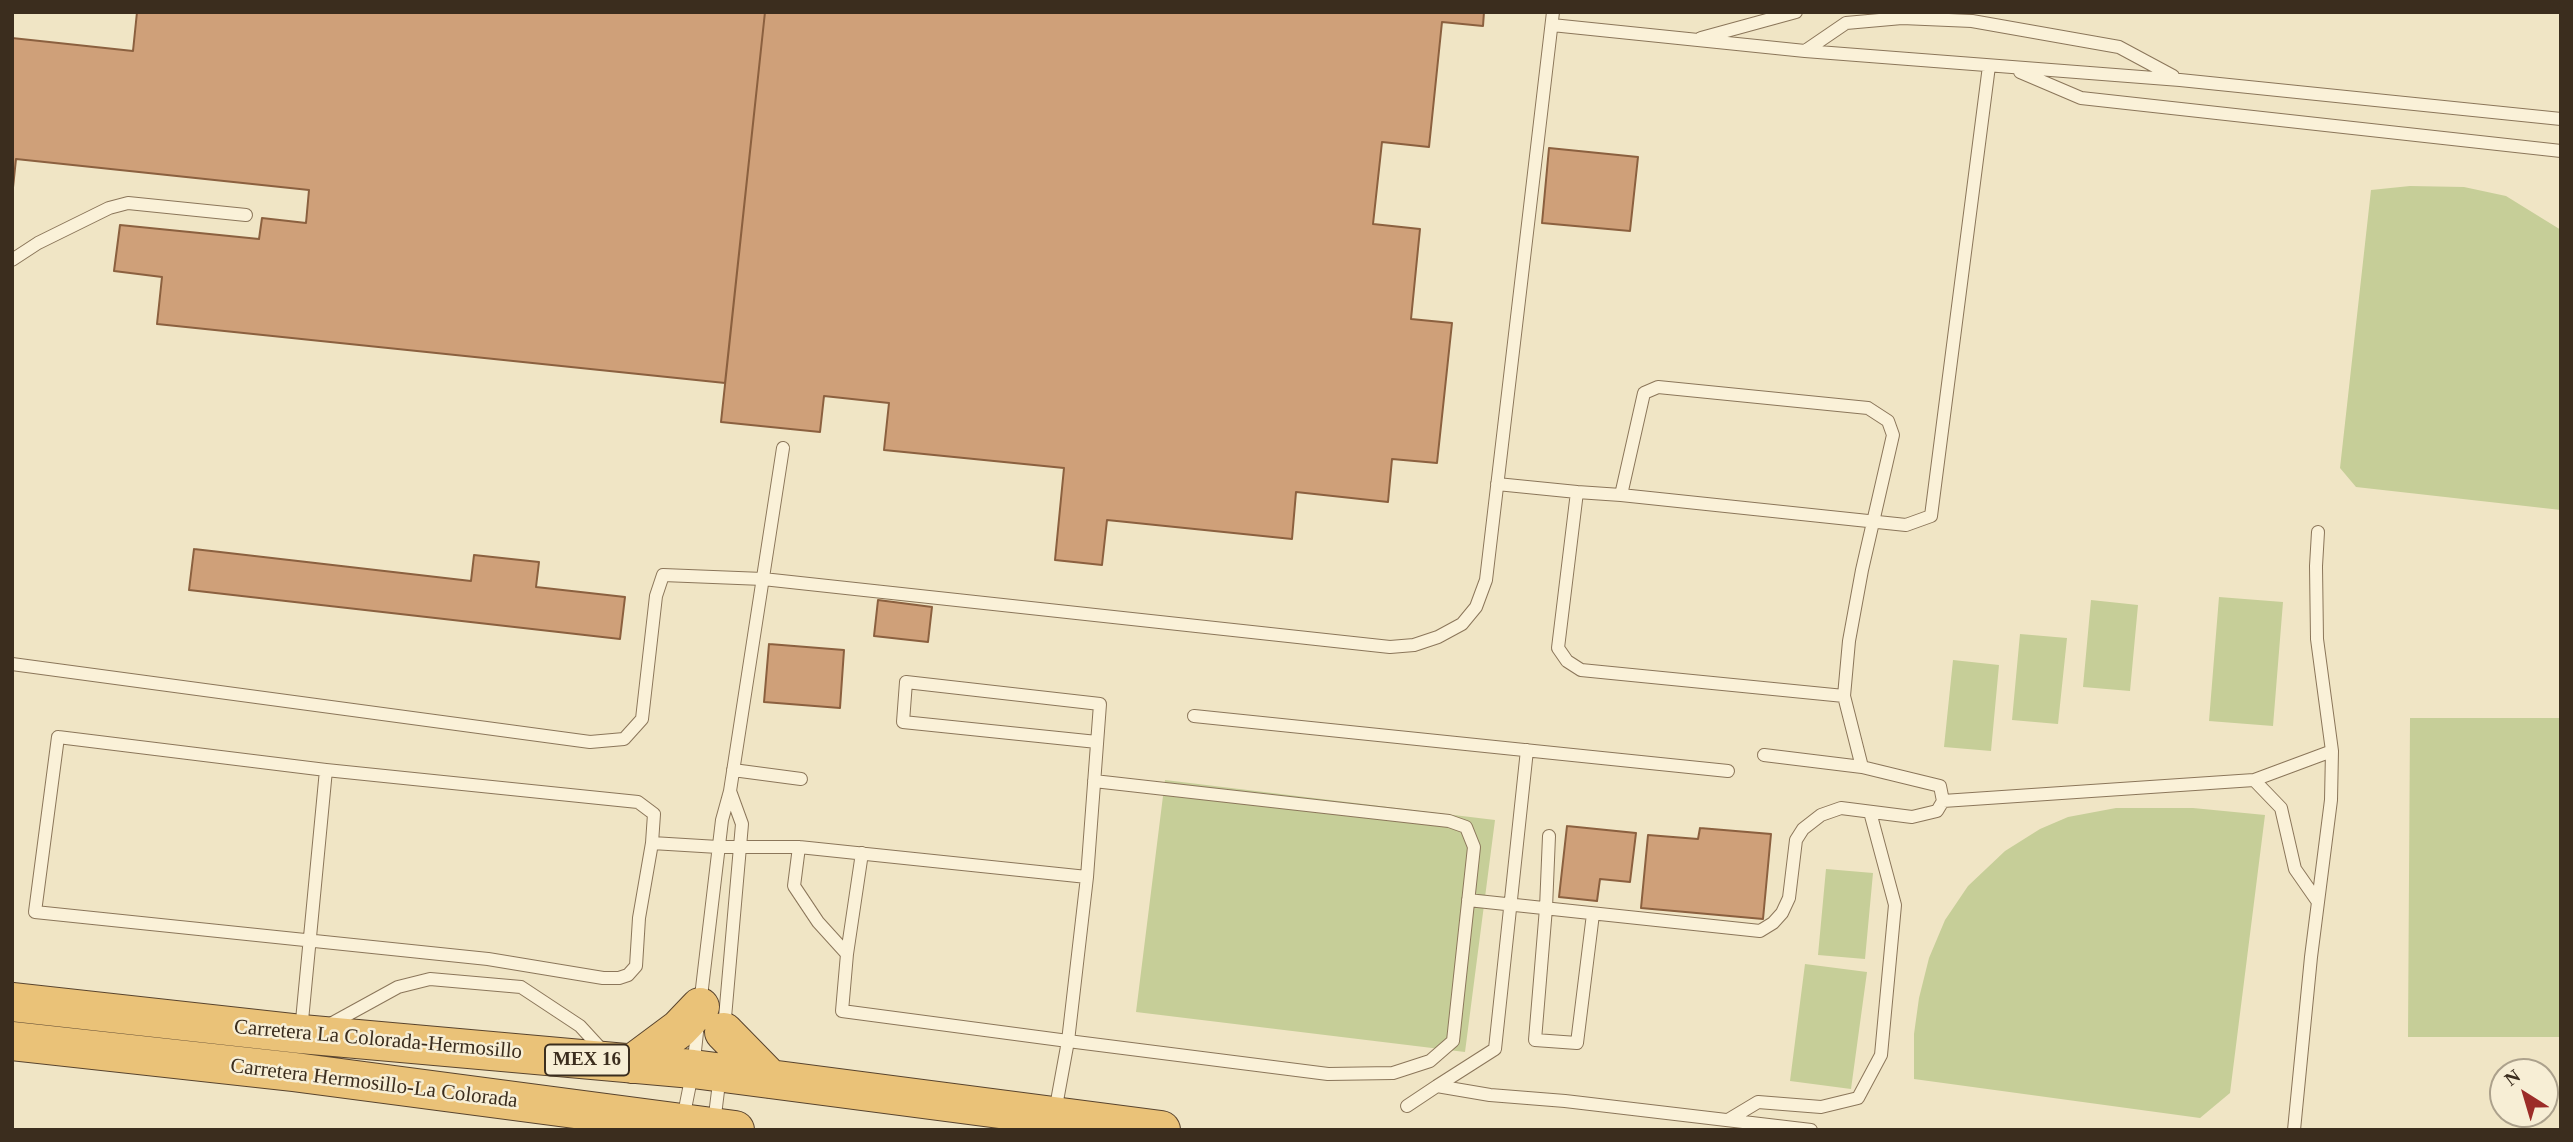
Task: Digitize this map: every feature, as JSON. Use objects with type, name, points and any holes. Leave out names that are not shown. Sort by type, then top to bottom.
[{"type":"highway","name":"Carretera La Colorada-Hermosillo","points":[[12,1002],[300,1050],[622,1063],[714,1048],[770,1079],[1161,1130]]},
{"type":"highway","points":[[622,1063],[679,1029],[714,1048]]},
{"type":"highway","name":"Carretera Hermosillo-La Colorada","points":[[12,1041],[300,1050],[711,1127]]},
{"type":"lane","points":[[1690,41],[1797,12]]},
{"type":"lane","points":[[1805,51],[1846,23],[1902,18],[1972,22],[2119,47],[2180,80]]},
{"type":"lane","points":[[12,664],[590,742],[624,739],[642,719],[656,596],[663,575],[763,579],[1390,647],[1413,645],[1438,637],[1462,624],[1476,607],[1486,580],[1553,19],[1690,41],[2010,68],[2090,72],[2561,118]]},
{"type":"lane","points":[[1497,484],[1906,525],[1931,516],[1989,66]]},
{"type":"lane","points":[[2010,68],[2081,97],[2561,151]]},
{"type":"lane","points":[[12,260],[37,243],[109,208],[128,203],[246,215]]},
{"type":"lane","points":[[1621,495],[1644,393],[1658,387],[1868,408],[1888,421],[1892,435],[1871,520],[1849,641],[1843,696],[1862,767]]},
{"type":"lane","points":[[711,1127],[718,847],[730,791],[783,448]]},
{"type":"lane","points":[[1577,492],[1558,648],[1567,661],[1581,670],[1843,696]]},
{"type":"lane","points":[[2294,1130],[2331,800],[2332,751],[2317,639],[2318,532]]},
{"type":"lane","points":[[1055,1116],[1068,1041],[1087,877],[1100,704],[906,682],[903,722],[1097,742]]},
{"type":"lane","points":[[1194,716],[1728,771]]},
{"type":"lane","points":[[58,737],[326,770],[638,802],[654,814],[652,843],[639,918],[636,967],[628,975],[619,978],[603,978],[488,959],[35,912],[58,737]]},
{"type":"lane","points":[[1407,1106],[1495,1049],[1527,750]]},
{"type":"lane","points":[[1943,801],[2254,780],[2332,751]]},
{"type":"lane","points":[[1468,900],[1760,931],[1773,923],[1789,898],[1796,840],[1803,829],[1821,814],[1841,808],[1912,817],[1937,811],[1943,801],[1940,786],[1862,767],[1764,755]]},
{"type":"lane","points":[[300,1050],[326,770]]},
{"type":"lane","points":[[733,770],[801,779]]},
{"type":"lane","points":[[2254,780],[2281,808],[2295,869],[2318,902]]},
{"type":"lane","points":[[862,853],[847,954],[842,1011],[1328,1074],[1393,1073],[1430,1061],[1453,1041],[1474,847],[1466,827],[1449,821],[1094,781]]},
{"type":"lane","points":[[711,1127],[714,1048],[742,824],[730,791]]},
{"type":"lane","points":[[1728,1120],[1758,1102],[1821,1107],[1858,1098],[1881,1055],[1895,905],[1870,812]]},
{"type":"lane","points":[[1549,836],[1535,1040],[1577,1043],[1593,914]]},
{"type":"lane","points":[[652,843],[718,847],[799,847],[1087,877]]},
{"type":"lane","points":[[799,847],[794,886],[818,922],[847,954]]},
{"type":"lane","points":[[300,1050],[398,987],[430,979],[522,987],[580,1026],[622,1063]]},
{"type":"lane","points":[[1437,1086],[1490,1095],[1811,1130]]},
{"type":"green space","points":[[2410,186],[2464,187],[2506,196],[2561,230],[2561,510],[2356,487],[2340,468],[2371,190]]},
{"type":"green space","points":[[2219,597],[2283,602],[2273,726],[2209,721]]},
{"type":"green space","points":[[2091,600],[2138,605],[2130,691],[2083,687]]},
{"type":"green space","points":[[2020,634],[2067,638],[2058,724],[2012,720]]},
{"type":"green space","points":[[1953,660],[1999,665],[1991,751],[1944,747]]},
{"type":"green space","points":[[2410,718],[2561,718],[2561,1037],[2408,1037]]},
{"type":"green space","points":[[1165,780],[1495,820],[1465,1052],[1136,1012]]},
{"type":"green space","points":[[2116,808],[2193,808],[2265,815],[2230,1093],[2200,1118],[1914,1079],[1914,1034],[1929,958],[1945,920],[1968,886],[2005,851],[2040,829],[2068,817]]},
{"type":"green space","points":[[1826,869],[1873,873],[1865,959],[1818,955]]},
{"type":"green space","points":[[1805,964],[1867,972],[1851,1089],[1790,1081]]},
{"type":"building","points":[[137,12],[765,12],[725,383],[157,324],[162,277],[114,271],[120,225],[259,239],[262,218],[306,223],[309,190],[16,159],[12,197],[12,38],[133,51]]},
{"type":"building","points":[[765,12],[1484,12],[1483,26],[1442,22],[1429,147],[1382,142],[1373,224],[1420,229],[1411,319],[1452,323],[1437,463],[1392,459],[1388,502],[1296,492],[1292,539],[1107,520],[1102,565],[1055,560],[1064,468],[884,450],[889,403],[824,396],[820,432],[721,422]]},
{"type":"building","points":[[1549,148],[1638,157],[1630,231],[1542,223]]},
{"type":"building","points":[[194,549],[471,581],[474,555],[539,562],[536,587],[625,597],[620,639],[189,590]]},
{"type":"building","points":[[878,600],[932,607],[928,642],[874,636]]},
{"type":"building","points":[[769,644],[844,650],[840,708],[764,702]]},
{"type":"building","points":[[1567,826],[1636,833],[1630,882],[1600,879],[1597,901],[1559,897]]},
{"type":"building","points":[[1700,828],[1771,834],[1763,919],[1641,908],[1648,835],[1698,839]]}]
